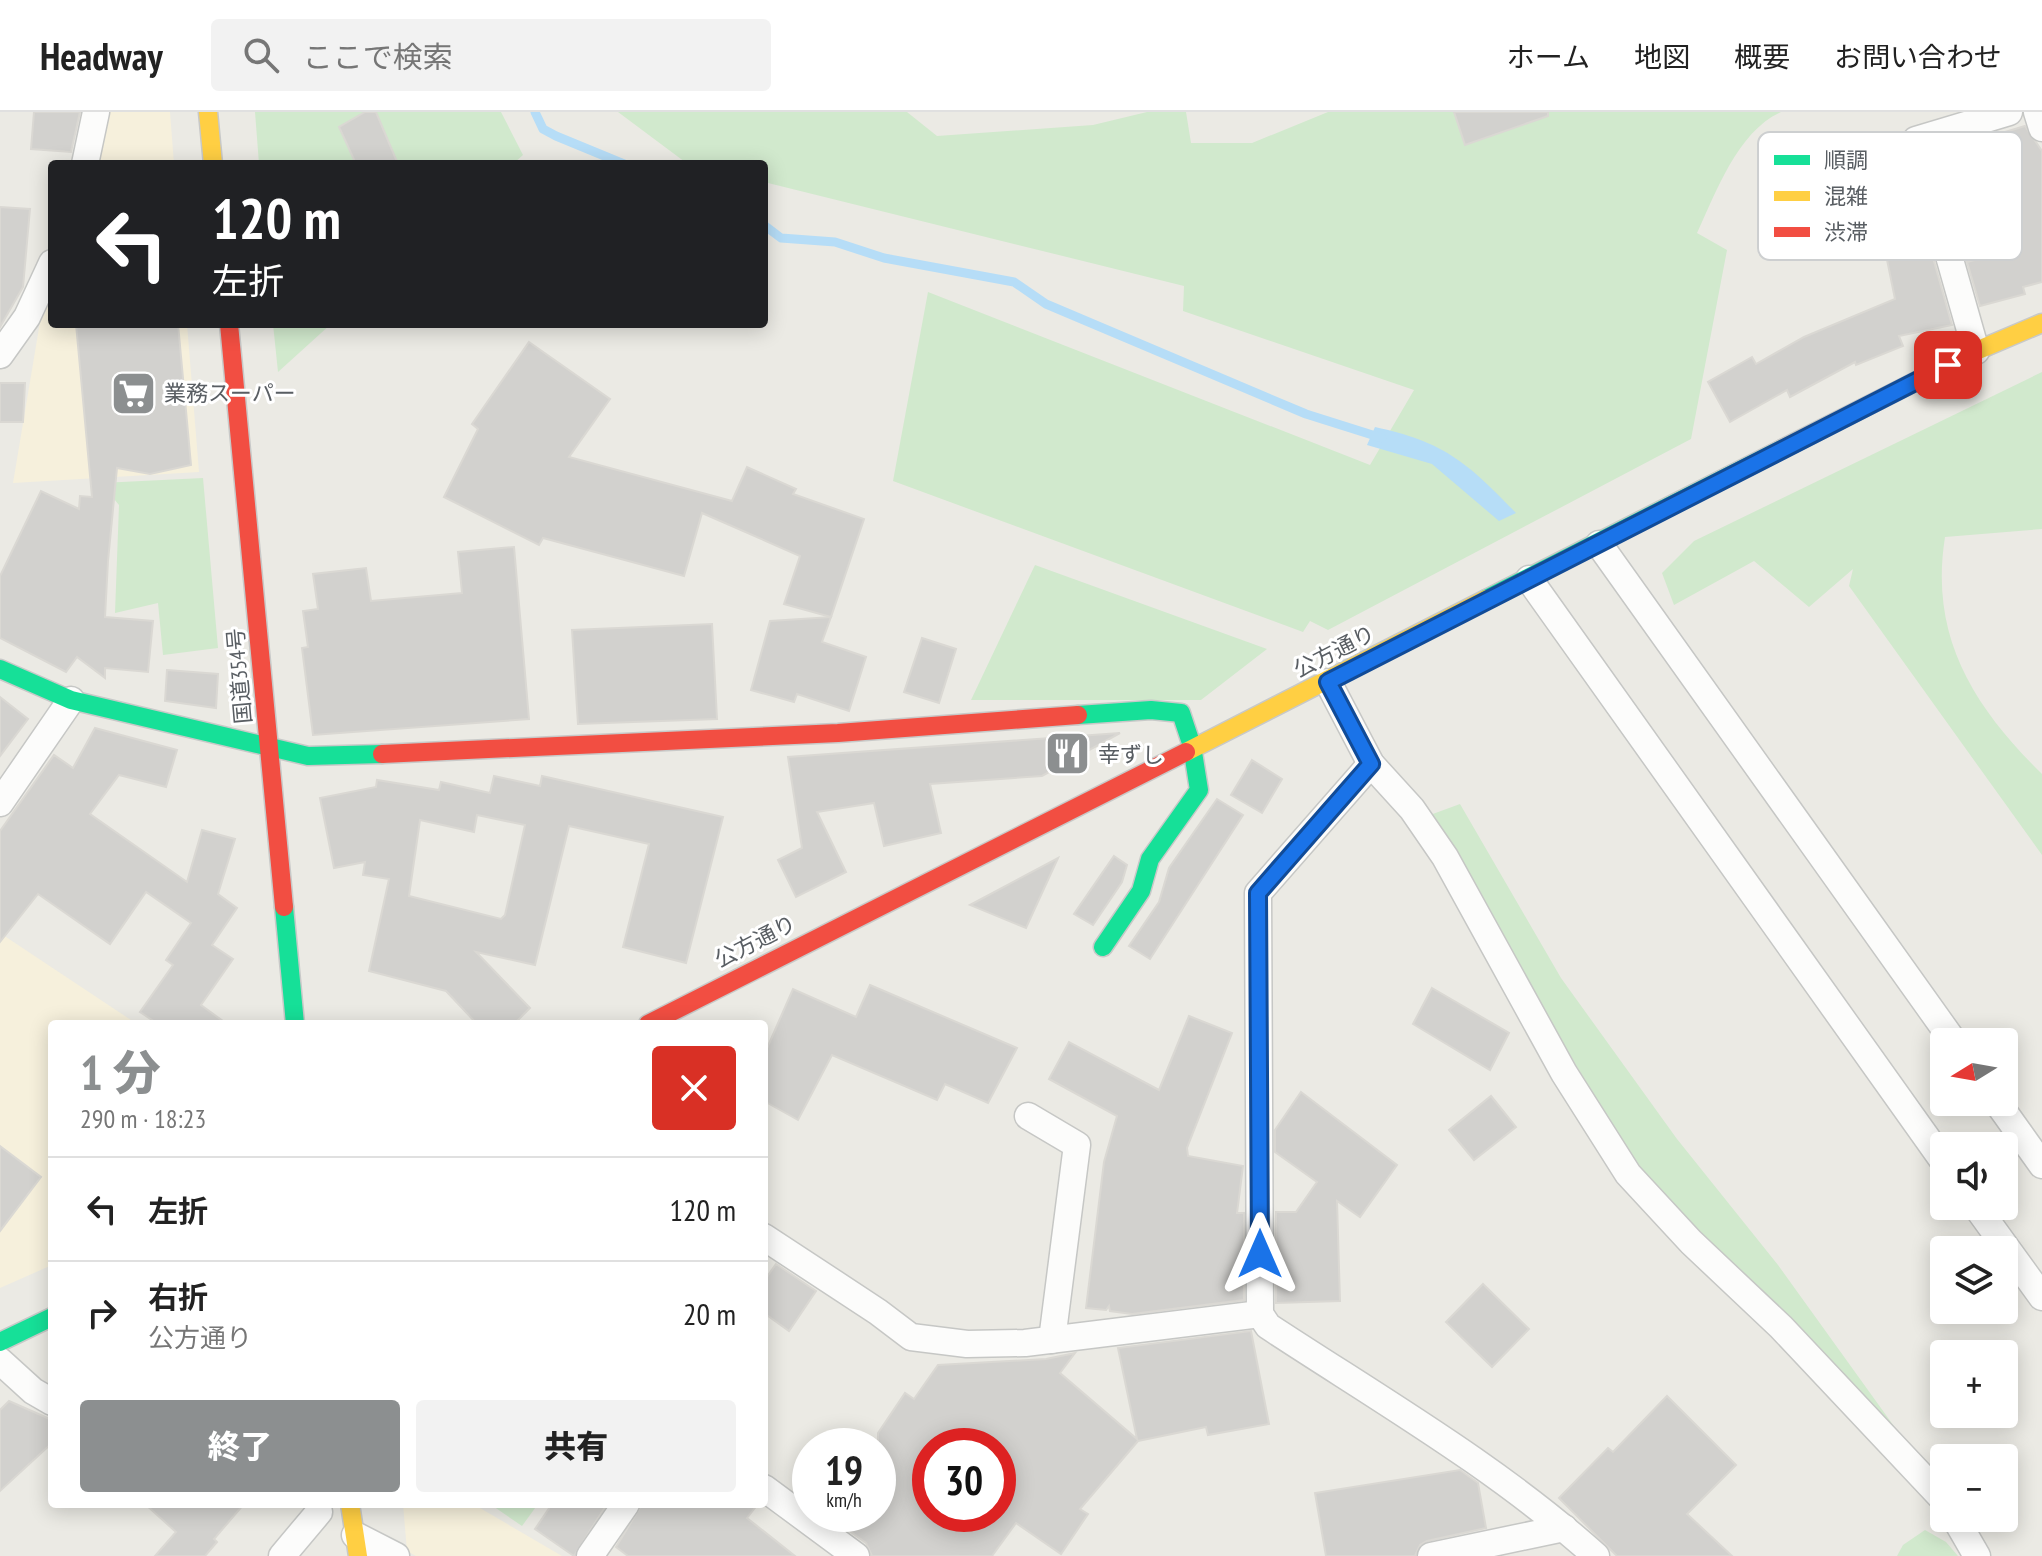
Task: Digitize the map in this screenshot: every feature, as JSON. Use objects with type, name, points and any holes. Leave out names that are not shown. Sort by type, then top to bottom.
[{"type":"main road","points":[[208,112],[213,160]]},
{"type":"main road","name":"公方通り","points":[[656,1020],[1976,351],[2042,323]]},
{"type":"main road","name":"国道354号","points":[[229,328],[295,1020]]},
{"type":"main road","points":[[0,669],[71,700],[308,756],[546,749],[838,733],[1151,710],[1181,713],[1192,746],[1199,790],[1150,859],[1141,891],[1103,947]]},
{"type":"main road","points":[[288,943],[314,1020]]},
{"type":"main road","points":[[0,1342],[48,1319]]},
{"type":"street","points":[[86,160],[96,112]]},
{"type":"street","points":[[1943,132],[2009,112]]},
{"type":"street","points":[[2037,112],[2042,128]]},
{"type":"street","points":[[1950,260],[1976,351]]},
{"type":"street","points":[[0,355],[27,317],[48,272]]},
{"type":"street","points":[[1599,544],[1944,1028]]},
{"type":"street","points":[[1529,579],[1930,1142]]},
{"type":"street","points":[[1328,682],[1371,764],[1412,809],[1445,857],[1564,1073],[1628,1174],[1691,1242],[1781,1327],[1930,1485]]},
{"type":"street","points":[[0,803],[71,700]]},
{"type":"street","points":[[1371,764],[1258,893],[1260,1314],[1268,1326],[1453,1447],[1564,1528],[1596,1556]]},
{"type":"street","points":[[1028,1116],[1077,1145],[1052,1340]]},
{"type":"street","points":[[2007,1116],[2042,1165]]},
{"type":"street","points":[[1986,1220],[2042,1297]]},
{"type":"street","points":[[768,1240],[911,1337],[967,1344],[1052,1340],[1260,1314]]},
{"type":"street","points":[[0,1361],[33,1391],[48,1400]]},
{"type":"street","points":[[768,1491],[856,1556]]},
{"type":"street","points":[[282,1556],[310,1508],[353,1526],[396,1556]]},
{"type":"street","points":[[590,1556],[623,1508]]},
{"type":"street","points":[[1431,1556],[1564,1528]]},
{"type":"street","points":[[1963,1532],[1977,1556]]},
{"type":"shaded area","points":[[103,112],[170,112],[174,160],[92,160]]},
{"type":"shaded area","points":[[48,299],[48,328],[187,328],[199,472],[13,483],[41,316]]},
{"type":"shaded area","points":[[0,933],[131,1020],[48,1020],[48,1267],[0,1288]]},
{"type":"shaded area","points":[[403,1508],[480,1508],[562,1556],[416,1556],[407,1551]]},
{"type":"green space","points":[[255,112],[501,112],[523,155],[517,160],[259,160]]},
{"type":"green space","points":[[618,112],[907,112],[937,136],[1093,125],[1147,112],[1186,112],[1191,143],[1252,143],[1328,112],[1781,112],[1752,133],[1741,148],[1730,164],[1697,233],[1727,250],[1691,439],[1328,630],[1310,621],[1303,632],[893,481],[928,292],[1370,465],[1414,390],[1183,311],[1184,286],[768,183],[768,160],[682,160]]},
{"type":"green space","points":[[273,328],[327,328],[278,372]]},
{"type":"green space","points":[[2042,372],[2042,529],[1945,537],[1942,573],[1944,607],[1962,668],[1996,723],[2042,774],[2042,855],[1849,586],[1853,569],[1809,607],[1754,561],[1674,605],[1662,573],[1694,541]]},
{"type":"green space","points":[[203,478],[218,648],[163,655],[158,603],[115,613],[119,505],[101,483]]},
{"type":"green space","points":[[1035,565],[1267,649],[1201,700],[971,700]]},
{"type":"green space","points":[[1460,804],[1561,978],[1677,1139],[1778,1265],[1896,1429],[1639,1173],[1430,815]]},
{"type":"green space","points":[[496,1508],[535,1508],[522,1526]]},
{"type":"green space","points":[[1925,1530],[1946,1542],[1958,1556],[1897,1556],[1903,1545]]},
{"type":"water","points":[[1375,427],[1419,440],[1453,456],[1516,513],[1499,521],[1432,464],[1367,445]]},
{"type":"building","points":[[34,112],[80,112],[71,152],[31,149]]},
{"type":"building","points":[[365,112],[376,112],[396,160],[354,160],[339,127]]},
{"type":"building","points":[[1454,112],[1548,112],[1548,116],[1465,145]]},
{"type":"building","points":[[2025,126],[2042,151],[2042,282],[2023,287],[2025,294],[1980,306],[1967,262],[2022,260],[2022,132],[2005,132]]},
{"type":"building","points":[[0,207],[30,209],[23,287],[0,327]]},
{"type":"building","points":[[1887,260],[1934,260],[1952,325],[1899,336],[1903,346],[1856,365],[1855,362],[1790,397],[1787,390],[1730,422],[1708,382],[1752,357],[1756,364],[1804,337],[1895,299]]},
{"type":"building","points":[[76,328],[178,328],[191,465],[150,474],[117,468],[108,561],[105,617],[153,621],[148,672],[105,668],[105,678],[77,657],[66,672],[0,638],[0,576],[41,491],[79,509],[80,496],[92,497]]},
{"type":"building","points":[[529,342],[610,399],[569,457],[732,501],[747,467],[796,489],[793,494],[864,519],[831,617],[784,604],[800,556],[702,513],[684,576],[543,538],[539,545],[444,497],[478,429],[472,424]]},
{"type":"building","points":[[0,383],[25,383],[23,422],[0,422]]},
{"type":"building","points":[[514,547],[529,719],[313,735],[302,648],[308,647],[303,611],[318,609],[313,574],[366,568],[371,601],[462,593],[458,552]]},
{"type":"building","points":[[831,617],[822,642],[866,657],[849,711],[797,694],[794,702],[751,690],[770,621]]},
{"type":"building","points":[[712,624],[717,719],[578,724],[572,630]]},
{"type":"building","points":[[922,638],[956,649],[939,703],[904,692]]},
{"type":"building","points":[[167,670],[218,674],[216,708],[165,701]]},
{"type":"building","points":[[0,697],[28,719],[0,756]]},
{"type":"building","points":[[95,728],[177,750],[166,787],[119,775],[90,814],[187,882],[202,830],[235,839],[218,894],[237,908],[212,945],[233,959],[201,1005],[222,1020],[152,1020],[140,1012],[173,965],[166,960],[191,923],[146,892],[110,944],[38,894],[0,942],[0,831],[54,755],[73,768]]},
{"type":"building","points":[[1120,733],[1042,776],[930,784],[941,833],[884,846],[874,803],[817,812],[846,872],[796,897],[778,860],[802,848],[788,757]]},
{"type":"building","points":[[1252,760],[1282,779],[1262,813],[1231,795]]},
{"type":"building","points":[[494,776],[540,786],[542,776],[723,817],[686,963],[623,947],[649,844],[569,826],[535,965],[476,952],[530,1008],[518,1020],[473,1020],[446,991],[369,971],[389,879],[363,875],[365,862],[334,868],[320,798],[376,787],[377,780],[439,790],[441,782],[490,793]],"holes":[[[477,815],[525,825],[505,915],[501,919],[409,896],[420,820],[474,832]]]},
{"type":"building","points":[[1217,799],[1243,815],[1150,959],[1129,946],[1159,902],[1169,868]]},
{"type":"building","points":[[1114,856],[1127,865],[1122,882],[1093,925],[1074,914]]},
{"type":"building","points":[[1058,858],[1026,928],[970,905]]},
{"type":"building","points":[[870,985],[1017,1048],[988,1103],[945,1084],[937,1100],[832,1055],[798,1120],[768,1103],[768,1046],[793,989],[856,1017]]},
{"type":"building","points":[[1432,988],[1509,1033],[1490,1070],[1413,1024]]},
{"type":"building","points":[[1189,1016],[1232,1033],[1187,1148],[1188,1156],[1243,1166],[1237,1213],[1244,1213],[1244,1300],[1132,1314],[1110,1311],[1109,1306],[1106,1310],[1086,1308],[1104,1162],[1117,1116],[1049,1079],[1069,1042],[1159,1090]]},
{"type":"building","points":[[1301,1092],[1397,1165],[1360,1217],[1337,1201],[1340,1301],[1276,1303],[1276,1212],[1296,1212],[1317,1182],[1275,1152],[1275,1130]]},
{"type":"building","points":[[1491,1096],[1516,1127],[1474,1160],[1449,1130]]},
{"type":"building","points":[[0,1146],[41,1177],[0,1231]]},
{"type":"building","points":[[776,1264],[816,1291],[789,1331],[768,1316],[768,1275]]},
{"type":"building","points":[[1483,1284],[1529,1329],[1492,1367],[1446,1322]]},
{"type":"building","points":[[1251,1331],[1269,1424],[1208,1435],[1206,1427],[1138,1441],[1080,1509],[1088,1514],[1061,1554],[1016,1523],[1016,1428],[912,1428],[912,1532],[1009,1532],[992,1556],[872,1556],[866,1543],[851,1532],[896,1532],[896,1428],[881,1428],[905,1393],[914,1399],[938,1365],[1046,1359],[1075,1353],[1060,1373],[1137,1439],[1118,1348]]},
{"type":"building","points":[[1667,1396],[1736,1465],[1687,1514],[1732,1556],[1617,1556],[1559,1498],[1608,1448],[1613,1452]]},
{"type":"building","points":[[9,1401],[48,1418],[48,1447],[0,1491],[0,1410]]},
{"type":"building","points":[[1460,1470],[1478,1483],[1486,1528],[1427,1541],[1420,1545],[1415,1556],[1326,1556],[1315,1493]]},
{"type":"building","points":[[149,1508],[241,1508],[214,1539],[217,1542],[205,1556],[155,1556],[176,1532]]},
{"type":"building","points":[[549,1508],[604,1508],[574,1556],[535,1529]]},
{"type":"building","points":[[640,1508],[755,1508],[747,1518],[795,1556],[628,1556],[616,1547]]},
{"type":"waterway","points":[[535,112],[543,129],[614,160]]},
{"type":"waterway","points":[[768,228],[781,238],[835,242],[884,258],[1014,282],[1046,304],[1306,414],[1382,438]]},
{"type":"traffic: fast","points":[[1486,599],[1782,449]]},
{"type":"traffic: fast","points":[[0,669],[71,700],[308,756],[382,754]]},
{"type":"traffic: fast","points":[[1078,715],[1151,710],[1181,713],[1192,746],[1199,790],[1150,859],[1141,891],[1103,947]]},
{"type":"traffic: fast","points":[[284,907],[295,1020]]},
{"type":"traffic: fast","points":[[0,1342],[48,1319]]},
{"type":"traffic: slow","points":[[208,112],[213,160]]},
{"type":"traffic: slow","points":[[1782,449],[1976,351],[2042,323]]},
{"type":"traffic: slow","points":[[1186,752],[1486,599]]},
{"type":"traffic: slow","points":[[351,1508],[358,1556]]},
{"type":"traffic: jam","points":[[229,328],[284,907]]},
{"type":"traffic: jam","points":[[382,754],[838,733],[1078,715]]},
{"type":"traffic: jam","points":[[656,1020],[1186,752]]},
{"type":"place","name":"業務スーパー","points":[[133,393]]},
{"type":"place","name":"幸ずし","points":[[1067,754]]},
{"type":"route","points":[[1260,1254],[1258,893],[1371,764],[1328,682],[1948,365]]}]
